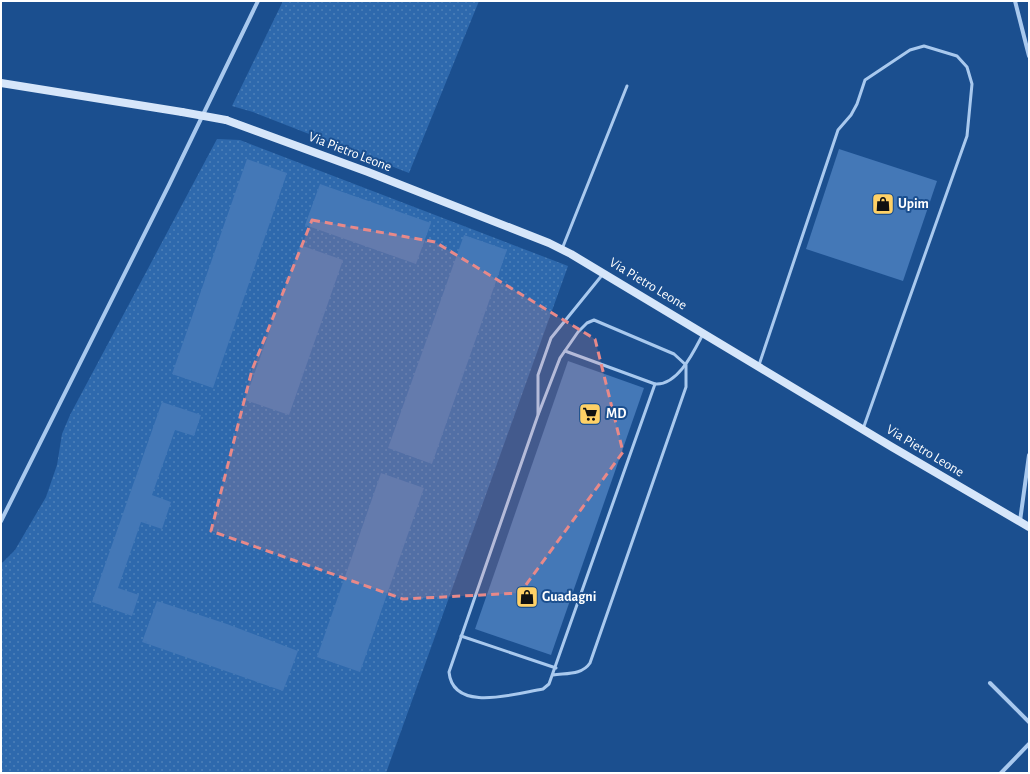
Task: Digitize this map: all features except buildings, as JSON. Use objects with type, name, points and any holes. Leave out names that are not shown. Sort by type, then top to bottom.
[{"type":"main road","name":"Via Pietro Leone","points":[[1,83],[226,120],[375,175],[562,249],[604,272],[1029,527]]},
{"type":"street","points":[[1,520],[169,185],[258,1]]},
{"type":"street","points":[[1015,1],[1029,56]]},
{"type":"street","points":[[1020,521],[1029,455]]},
{"type":"street","points":[[990,683],[1029,722]]},
{"type":"street","points":[[1001,773],[1029,744]]},
{"type":"lane","points":[[759,366],[838,130],[851,115],[857,104],[865,80],[910,50],[924,46],[957,56],[967,67],[972,84],[967,136],[864,429]]},
{"type":"lane","points":[[562,249],[627,86]]},
{"type":"lane","points":[[538,415],[538,375],[552,338],[604,272]]},
{"type":"lane","points":[[553,675],[580,672],[586,669],[590,663],[686,387],[686,365],[674,354],[601,321],[594,320],[587,323],[578,332],[565,351],[538,415],[449,672],[450,680],[462,694],[472,698],[482,699],[543,688],[549,684],[556,668],[655,384]]},
{"type":"lane","points":[[565,351],[655,384],[667,383],[686,365],[704,333]]},
{"type":"lane","points":[[461,636],[556,668]]},
{"type":"highlighted area","points":[[312,220],[435,242],[595,339],[623,452],[520,593],[403,599],[211,531],[252,370]]},
{"type":"shaded area","points":[[283,1],[479,1],[409,173],[253,112],[232,106]]},
{"type":"shaded area","points":[[217,139],[240,140],[568,266],[386,773],[1,773],[1,564],[15,550],[46,497],[57,465],[62,434],[70,415]]},
{"type":"place","name":"Upim","points":[[883,204]]},
{"type":"place","name":"MD","points":[[590,414]]},
{"type":"place","name":"Guadagni","points":[[527,597]]}]
